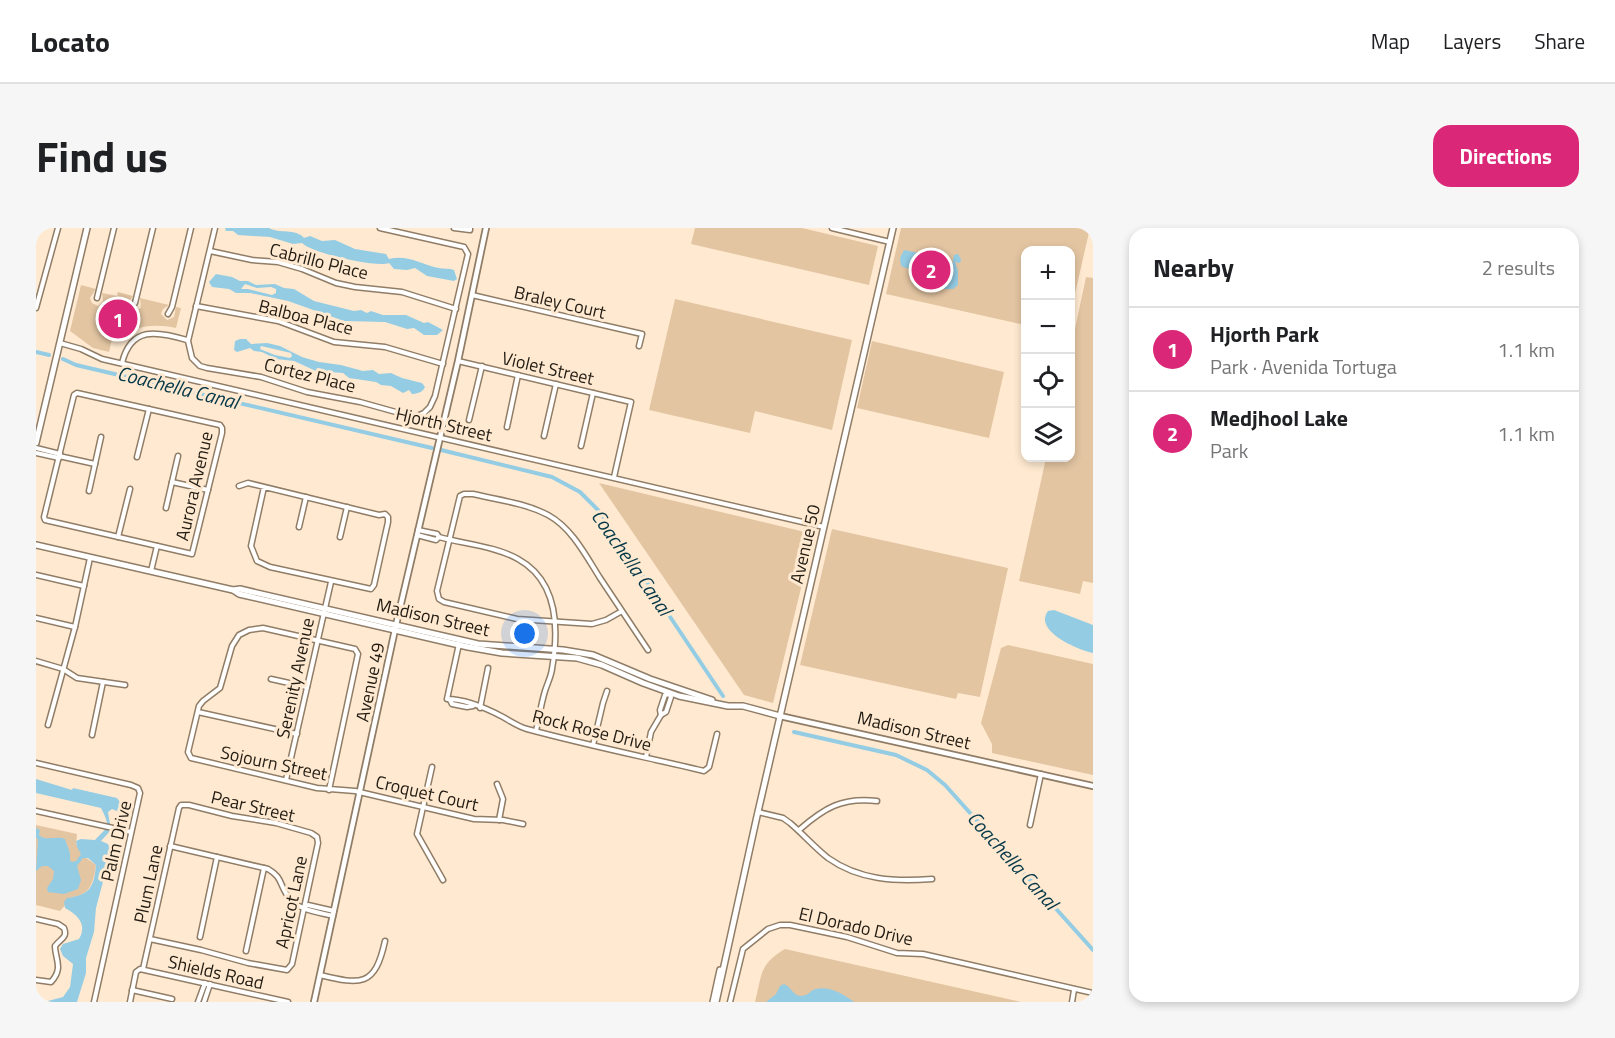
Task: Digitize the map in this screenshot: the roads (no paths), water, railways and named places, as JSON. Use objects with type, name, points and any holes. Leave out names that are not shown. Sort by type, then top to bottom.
[{"type":"main road","points":[[36,443],[87,228]]},
{"type":"main road","name":"Avenue 50","points":[[714,1002],[893,228]]},
{"type":"main road","name":"Madison Street","points":[[36,545],[233,590],[239,594],[324,611],[502,653],[554,652],[600,658],[650,679],[728,705]]},
{"type":"main road","name":"Madison Street","points":[[554,652],[595,662],[669,693],[743,706],[780,716]]},
{"type":"street","points":[[36,308],[58,228]]},
{"type":"street","points":[[97,298],[114,228]]},
{"type":"street","points":[[135,303],[153,228]]},
{"type":"street","points":[[168,314],[172,308],[191,228]]},
{"type":"street","points":[[122,363],[129,344],[135,338],[143,335],[160,333],[188,340],[215,228]]},
{"type":"street","points":[[380,228],[467,249],[468,254],[443,364]]},
{"type":"street","points":[[454,228],[470,229]]},
{"type":"street","name":"Avenue 49","points":[[314,1002],[486,228]]},
{"type":"street","points":[[832,228],[890,242]]},
{"type":"street","name":"Cabrillo Place","points":[[210,250],[252,260],[278,262],[336,283],[402,292],[456,309]]},
{"type":"street","name":"Braley Court","points":[[472,295],[642,334],[639,346]]},
{"type":"street","name":"Balboa Place","points":[[196,306],[278,321],[334,342],[386,347],[443,364]]},
{"type":"street","name":"Cortez Place","points":[[188,340],[192,358],[200,366],[261,377],[317,394],[354,400],[417,416],[429,410],[434,400],[443,364]]},
{"type":"street","name":"Hjorth Street","points":[[60,343],[81,349],[102,359],[825,527]]},
{"type":"street","name":"Violet Street","points":[[458,361],[631,402],[614,477]]},
{"type":"street","points":[[469,420],[482,366]]},
{"type":"street","points":[[507,426],[518,375]]},
{"type":"street","points":[[544,436],[556,384]]},
{"type":"street","points":[[137,457],[149,409],[77,393],[74,395],[44,517],[49,522],[157,546],[151,571]]},
{"type":"street","points":[[581,446],[593,393]]},
{"type":"street","name":"Aurora Avenue","points":[[149,409],[220,425],[222,433],[192,554],[157,546]]},
{"type":"street","points":[[89,491],[101,437]]},
{"type":"street","points":[[36,451],[95,464]]},
{"type":"street","points":[[166,508],[178,456]]},
{"type":"street","points":[[172,482],[207,490]]},
{"type":"street","points":[[239,486],[248,483],[379,515],[385,514],[388,517],[374,585],[370,589],[331,582],[270,567],[257,561],[251,546],[264,487]]},
{"type":"street","points":[[118,538],[130,489]]},
{"type":"street","points":[[622,611],[606,620],[592,624],[516,619],[439,599],[437,591],[460,496],[473,494],[530,508],[561,523],[570,533],[622,611],[648,650]]},
{"type":"street","points":[[298,527],[306,497]]},
{"type":"street","points":[[340,537],[347,507]]},
{"type":"street","points":[[417,533],[437,534],[449,540],[506,553],[529,566],[547,588],[552,599],[554,652],[552,671],[536,731]]},
{"type":"street","points":[[48,725],[75,627],[90,557]]},
{"type":"street","points":[[36,575],[84,586]]},
{"type":"street","name":"Serenity Avenue","points":[[286,780],[331,582]]},
{"type":"street","points":[[36,618],[75,627]]},
{"type":"street","points":[[297,734],[198,712],[203,701],[220,688],[232,646],[243,632],[263,628],[355,650],[358,654],[329,790]]},
{"type":"street","name":"Rock Rose Drive","points":[[460,643],[449,700],[453,698],[464,700],[474,706],[492,711],[524,728],[707,770],[717,734]]},
{"type":"street","points":[[36,661],[63,669],[77,678],[125,685]]},
{"type":"street","points":[[480,708],[488,668]]},
{"type":"street","points":[[271,679],[307,687]]},
{"type":"street","points":[[92,735],[103,682]]},
{"type":"street","points":[[593,745],[603,703],[608,692]]},
{"type":"street","points":[[646,757],[651,732],[661,715],[666,712],[671,697],[669,693],[665,695],[660,710],[661,715]]},
{"type":"street","points":[[663,702],[669,704]]},
{"type":"street","name":"Sojourn Street","points":[[198,712],[188,752],[191,758],[329,790],[343,789],[360,792]]},
{"type":"street","name":"Madison Street","points":[[780,716],[1093,786]]},
{"type":"street","name":"Palm Drive","points":[[36,763],[131,785],[138,789],[140,795],[94,1002]]},
{"type":"street","points":[[432,767],[417,834],[442,880]]},
{"type":"street","points":[[1030,825],[1041,774]]},
{"type":"street","points":[[496,784],[503,799],[499,820]]},
{"type":"street","name":"Croquet Court","points":[[360,792],[474,819],[523,824]]},
{"type":"street","points":[[798,830],[819,812],[831,806],[861,800],[877,801]]},
{"type":"street","name":"Pear Street","points":[[181,805],[265,821],[312,833],[317,837]]},
{"type":"street","name":"Plum Lane","points":[[130,1002],[150,939],[181,805]]},
{"type":"street","points":[[36,811],[131,832]]},
{"type":"street","points":[[758,812],[783,818],[827,857],[863,875],[895,881],[932,879]]},
{"type":"street","name":"Apricot Lane","points":[[150,939],[287,970],[292,964],[318,843],[317,837]]},
{"type":"street","points":[[170,846],[264,868],[275,874],[291,901],[303,907],[308,905],[334,913]]},
{"type":"street","points":[[200,937],[217,856]]},
{"type":"street","points":[[246,951],[264,868]]},
{"type":"street","points":[[36,919],[58,924],[64,928],[65,934],[55,948],[59,960],[55,977],[51,982],[36,980]]},
{"type":"street","name":"El Dorado Drive","points":[[730,1002],[743,949],[768,929],[780,925],[847,937],[897,953],[923,954],[1093,993]]},
{"type":"street","points":[[320,975],[348,981],[367,978],[375,971],[381,960],[385,941]]},
{"type":"street","name":"Shields Road","points":[[140,969],[288,1002]]},
{"type":"street","points":[[198,1002],[208,983]]},
{"type":"street","points":[[204,1002],[208,983]]},
{"type":"street","points":[[132,990],[172,999]]},
{"type":"street","points":[[1071,1002],[1074,990]]},
{"type":"water","points":[[225,228],[269,228],[297,233],[304,238],[310,236],[322,241],[335,240],[355,249],[386,254],[389,259],[409,259],[439,268],[452,269],[457,279],[454,281],[427,276],[415,268],[394,269],[389,263],[344,259],[302,243],[293,244],[270,237],[238,235],[233,231],[226,231]]},
{"type":"water","points":[[904,250],[944,258],[946,262],[944,269],[948,271],[954,255],[958,254],[961,259],[960,263],[955,262],[958,271],[958,285],[953,289],[941,289],[934,277],[928,277],[901,266],[900,258]]},
{"type":"water","points":[[216,274],[256,285],[275,284],[294,289],[314,301],[367,313],[371,311],[383,315],[406,315],[443,330],[437,335],[424,335],[414,328],[407,329],[385,322],[344,321],[288,301],[212,287],[209,282]],"holes":[[[245,284],[257,288],[271,287],[276,289],[276,293],[272,295],[241,289]]]},
{"type":"water","points":[[246,339],[251,344],[267,343],[280,346],[302,357],[319,362],[363,371],[373,370],[379,374],[391,373],[422,383],[425,387],[418,393],[412,394],[409,390],[403,393],[391,386],[349,378],[343,373],[316,371],[294,361],[276,359],[250,348],[237,352],[234,350],[235,341]],"holes":[[[261,346],[291,353],[290,358],[260,349]]]},
{"type":"water","points":[[1054,610],[1093,625],[1093,653],[1068,644],[1052,632],[1045,618],[1048,611]]},
{"type":"water","points":[[36,779],[72,790],[73,788],[117,798],[122,805],[119,812],[112,809],[108,812],[111,830],[101,841],[108,844],[111,852],[96,908],[94,932],[86,958],[86,973],[77,1002],[44,1002],[63,997],[70,987],[73,964],[63,956],[60,949],[63,944],[79,939],[82,925],[74,913],[65,908],[64,902],[67,898],[81,895],[89,889],[94,879],[96,865],[88,858],[83,858],[77,866],[81,880],[78,889],[64,894],[48,892],[47,888],[53,879],[54,871],[48,866],[42,866],[36,871],[38,840],[36,828],[40,830],[39,835],[42,837],[65,839],[72,862],[76,861],[81,854],[76,841],[95,840],[105,829],[107,823],[101,808],[36,793]]},
{"type":"water","points":[[784,984],[800,996],[818,988],[824,988],[840,993],[854,1002],[766,1002]]},
{"type":"waterway","points":[[939,257],[942,251]]},
{"type":"waterway","name":"Coachella Canal","points":[[36,352],[49,355]]},
{"type":"waterway","name":"Coachella Canal","points":[[63,359],[76,365],[432,448]]},
{"type":"waterway","name":"Coachella Canal","points":[[441,450],[552,477],[580,492],[600,512],[723,696]]},
{"type":"waterway","name":"Coachella Canal","points":[[794,732],[896,755],[927,770],[945,785],[1093,950]]},
{"type":"place","name":"Medjhool Lake","points":[[931,270]]},
{"type":"place","name":"Hjorth Park","points":[[118,319]]}]
